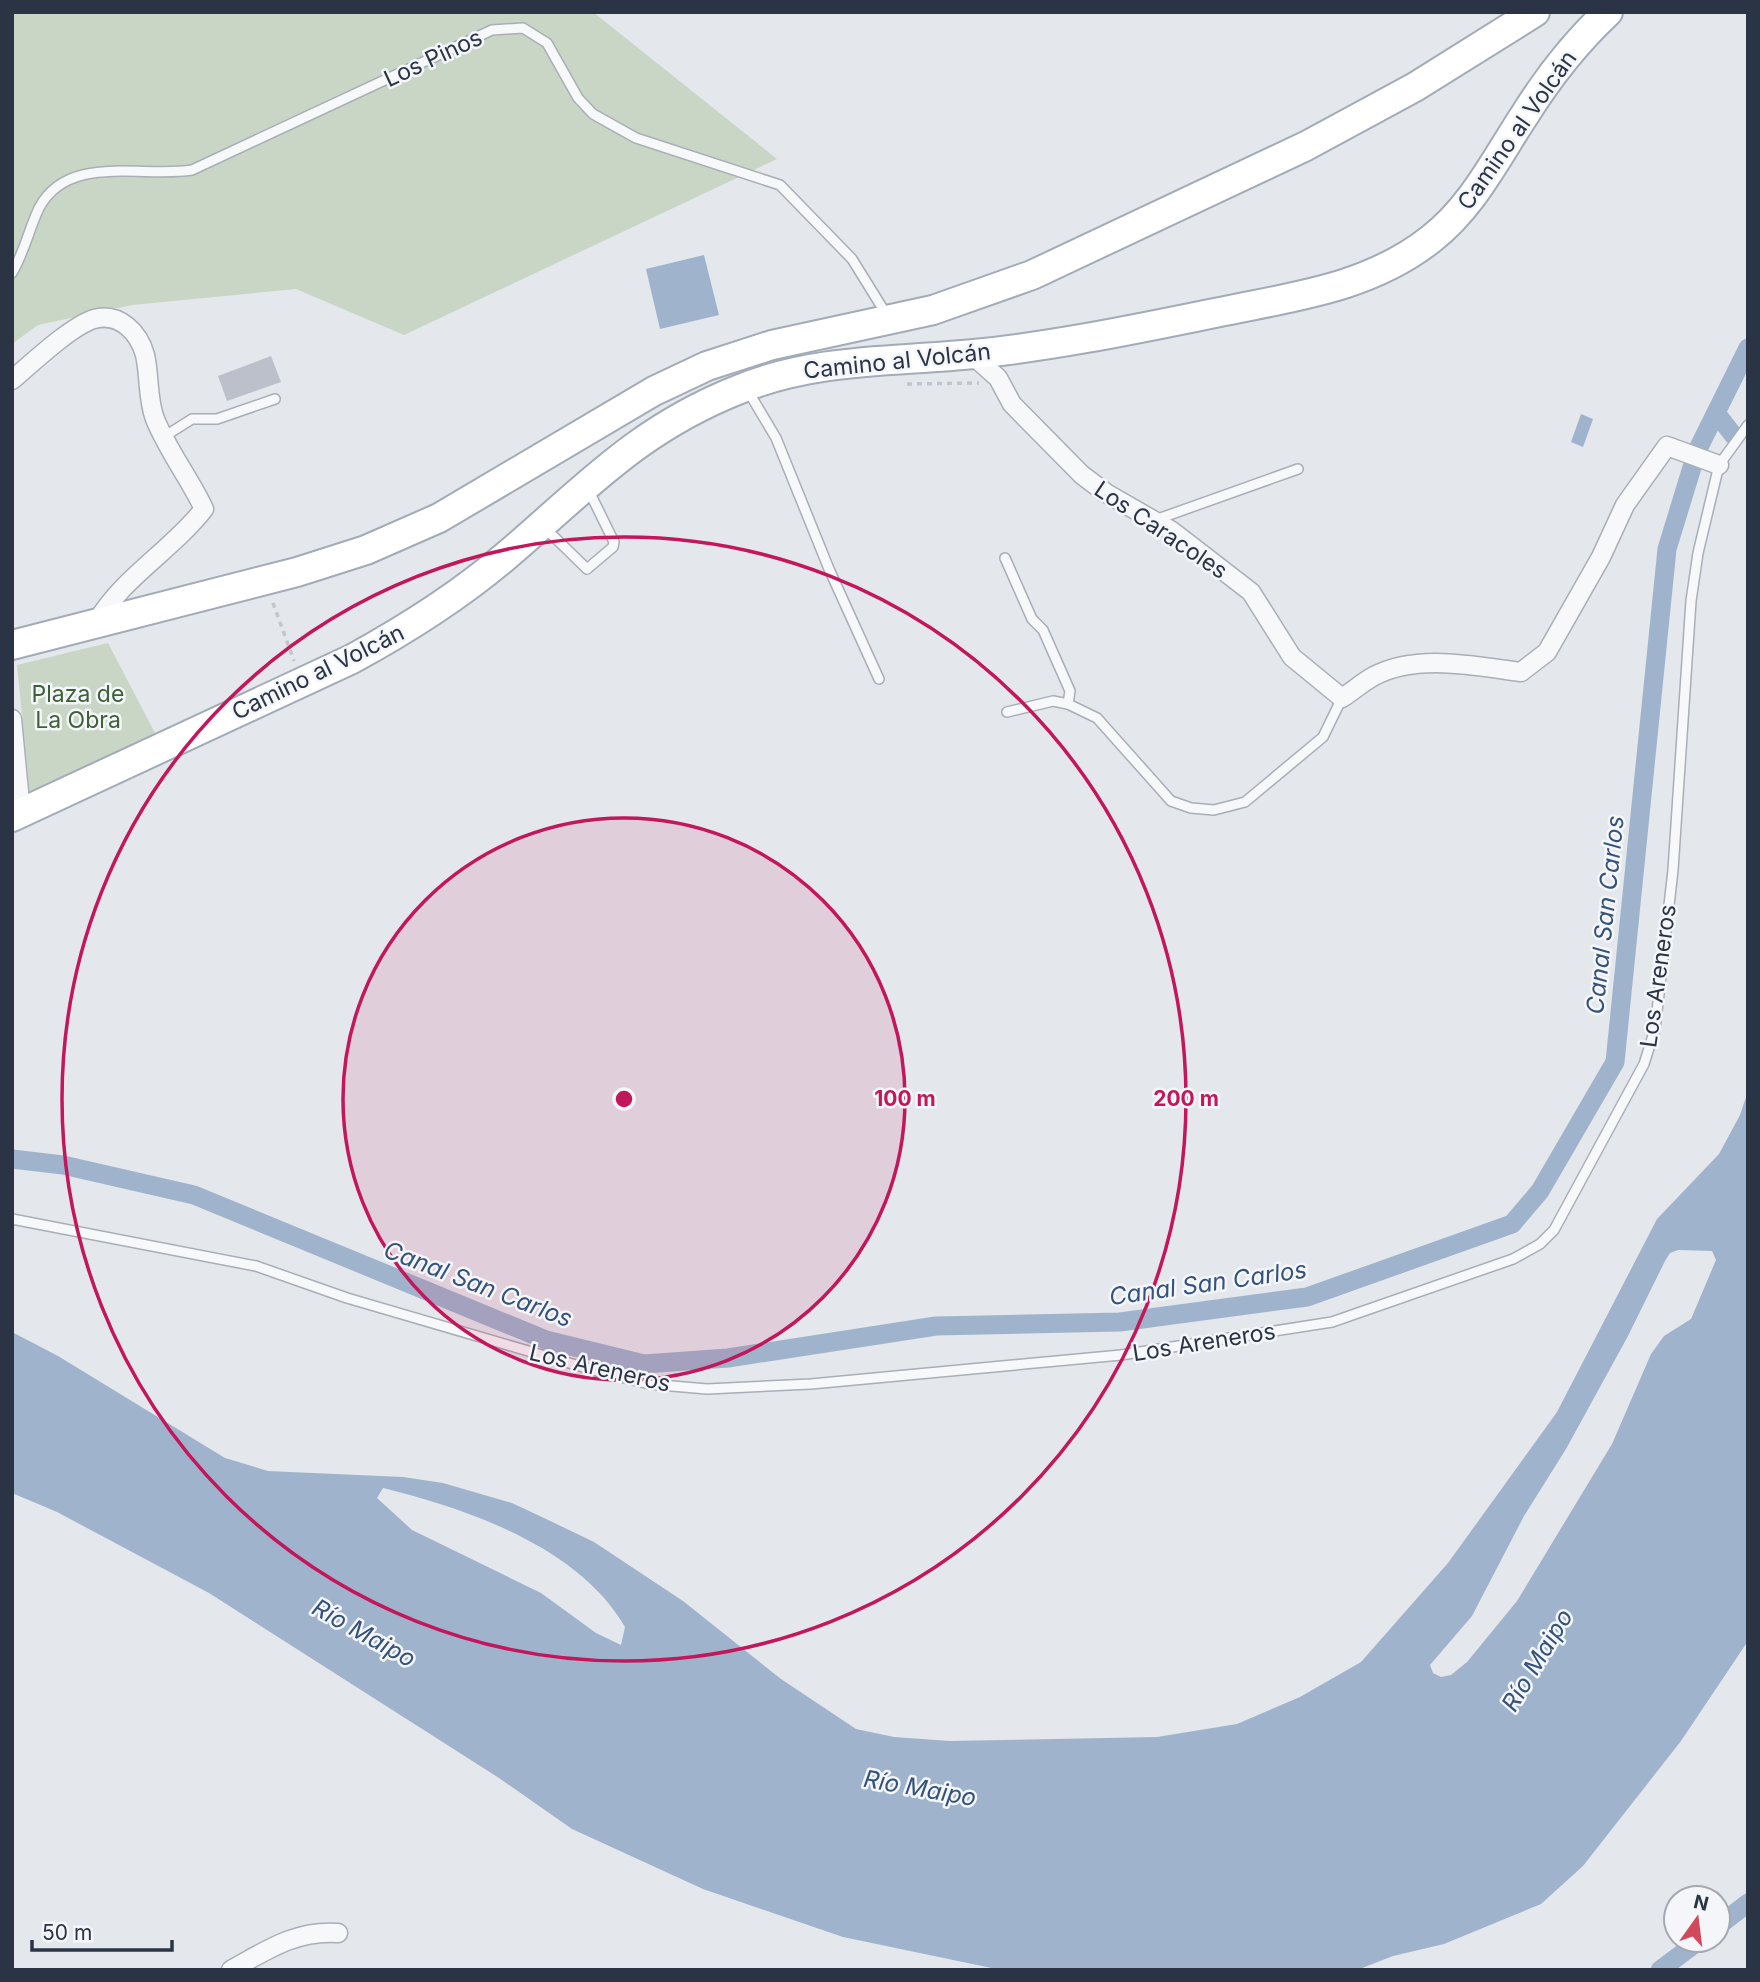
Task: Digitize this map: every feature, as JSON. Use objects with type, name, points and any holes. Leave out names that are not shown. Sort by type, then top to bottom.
[{"type":"main road","name":"Camino al Volcán","points":[[12,645],[329,563],[403,535],[473,498],[654,391],[707,366],[797,339],[891,321],[975,297],[1032,275],[1306,146],[1415,86],[1535,12]]},
{"type":"main road","name":"Camino al Volcán","points":[[17,815],[352,659],[430,613],[469,586],[587,483],[657,429],[745,386],[846,362],[971,354],[1168,323],[1324,290],[1385,269],[1431,239],[1471,200],[1550,78],[1608,12]]},
{"type":"street","points":[[12,380],[53,345],[94,319],[116,320],[134,331],[145,356],[147,390],[156,420],[204,509],[191,526],[123,586],[109,602],[96,624]]},
{"type":"street","name":"Los Caracoles","points":[[971,354],[998,379],[1012,404],[1082,475],[1153,521],[1251,592],[1292,657],[1342,698]]},
{"type":"street","points":[[1342,698],[1375,676],[1401,668],[1446,664],[1521,672],[1547,652],[1594,569],[1625,505],[1667,446],[1718,464]]},
{"type":"street","points":[[12,719],[17,815]]},
{"type":"street","points":[[232,1970],[284,1940],[311,1933],[338,1933]]},
{"type":"lane","name":"Los Pinos","points":[[12,273],[40,206],[64,181],[108,169],[164,174],[192,170],[492,30],[523,28],[547,43],[578,98],[593,114],[636,138],[780,185],[852,259],[891,321]]},
{"type":"lane","points":[[745,386],[776,438],[829,569],[879,679]]},
{"type":"lane","points":[[165,436],[192,419],[217,419],[275,399]]},
{"type":"lane","name":"Los Areneros","points":[[12,1219],[256,1266],[347,1298],[600,1372],[649,1384],[707,1389],[811,1384],[1121,1355],[1332,1322],[1513,1259],[1540,1244],[1554,1230],[1644,1064],[1655,1029],[1673,870],[1690,601],[1718,464],[1748,425]]},
{"type":"lane","points":[[1153,521],[1298,469]]},
{"type":"lane","points":[[541,524],[587,569],[613,547],[614,542],[589,497],[587,483]]},
{"type":"lane","points":[[1005,558],[1070,691],[1068,704]]},
{"type":"lane","points":[[1007,712],[1053,701],[1068,704],[1097,718],[1171,801],[1214,810],[1245,802],[1323,737],[1342,698]]},
{"type":"path","points":[[894,384],[974,384],[998,379]]},
{"type":"path","points":[[265,580],[302,683]]},
{"type":"green space","points":[[12,12],[593,12],[777,159],[404,335],[296,289],[132,305],[38,325],[12,344]]},
{"type":"green space","name":"Plaza de La Obra","points":[[108,643],[156,735],[30,794],[17,665]]},
{"type":"water","points":[[704,255],[719,315],[660,329],[646,269]]},
{"type":"water","points":[[1581,414],[1593,419],[1583,447],[1571,442]]},
{"type":"water","name":"Río Maipo","points":[[1748,1091],[1748,1641],[1681,1741],[1583,1866],[1541,1904],[1444,1944],[1393,1956],[1357,1970],[1001,1970],[843,1937],[703,1889],[572,1829],[499,1778],[209,1593],[57,1512],[12,1493],[12,1332],[58,1356],[225,1458],[268,1471],[403,1477],[443,1483],[512,1503],[544,1518],[594,1542],[683,1601],[781,1679],[856,1729],[894,1737],[950,1741],[1157,1737],[1237,1724],[1300,1697],[1361,1662],[1448,1563],[1557,1412],[1657,1219],[1719,1154],[1740,1115]],"holes":[[[1678,1250],[1712,1251],[1716,1260],[1691,1319],[1664,1336],[1651,1354],[1612,1444],[1517,1601],[1467,1662],[1451,1675],[1441,1677],[1433,1673],[1430,1665],[1472,1616],[1524,1516],[1566,1449],[1628,1336],[1665,1261],[1670,1253]],[[383,1488],[485,1520],[551,1553],[580,1574],[605,1599],[625,1627],[621,1645],[596,1633],[541,1593],[412,1530],[377,1498]]]},
{"type":"building","points":[[271,356],[281,382],[227,401],[218,376]]},
{"type":"waterway","name":"Canal San Carlos","points":[[12,1159],[63,1165],[194,1195],[546,1340],[644,1364],[728,1358],[936,1326],[1120,1322],[1307,1297],[1512,1224],[1540,1191],[1615,1062],[1667,549],[1697,451],[1748,348]]},
{"type":"waterway","points":[[1716,413],[1734,436]]},
{"type":"waterway","points":[[1732,1915],[1748,1903]]},
{"type":"waterway","points":[[1660,1970],[1681,1954]]}]
